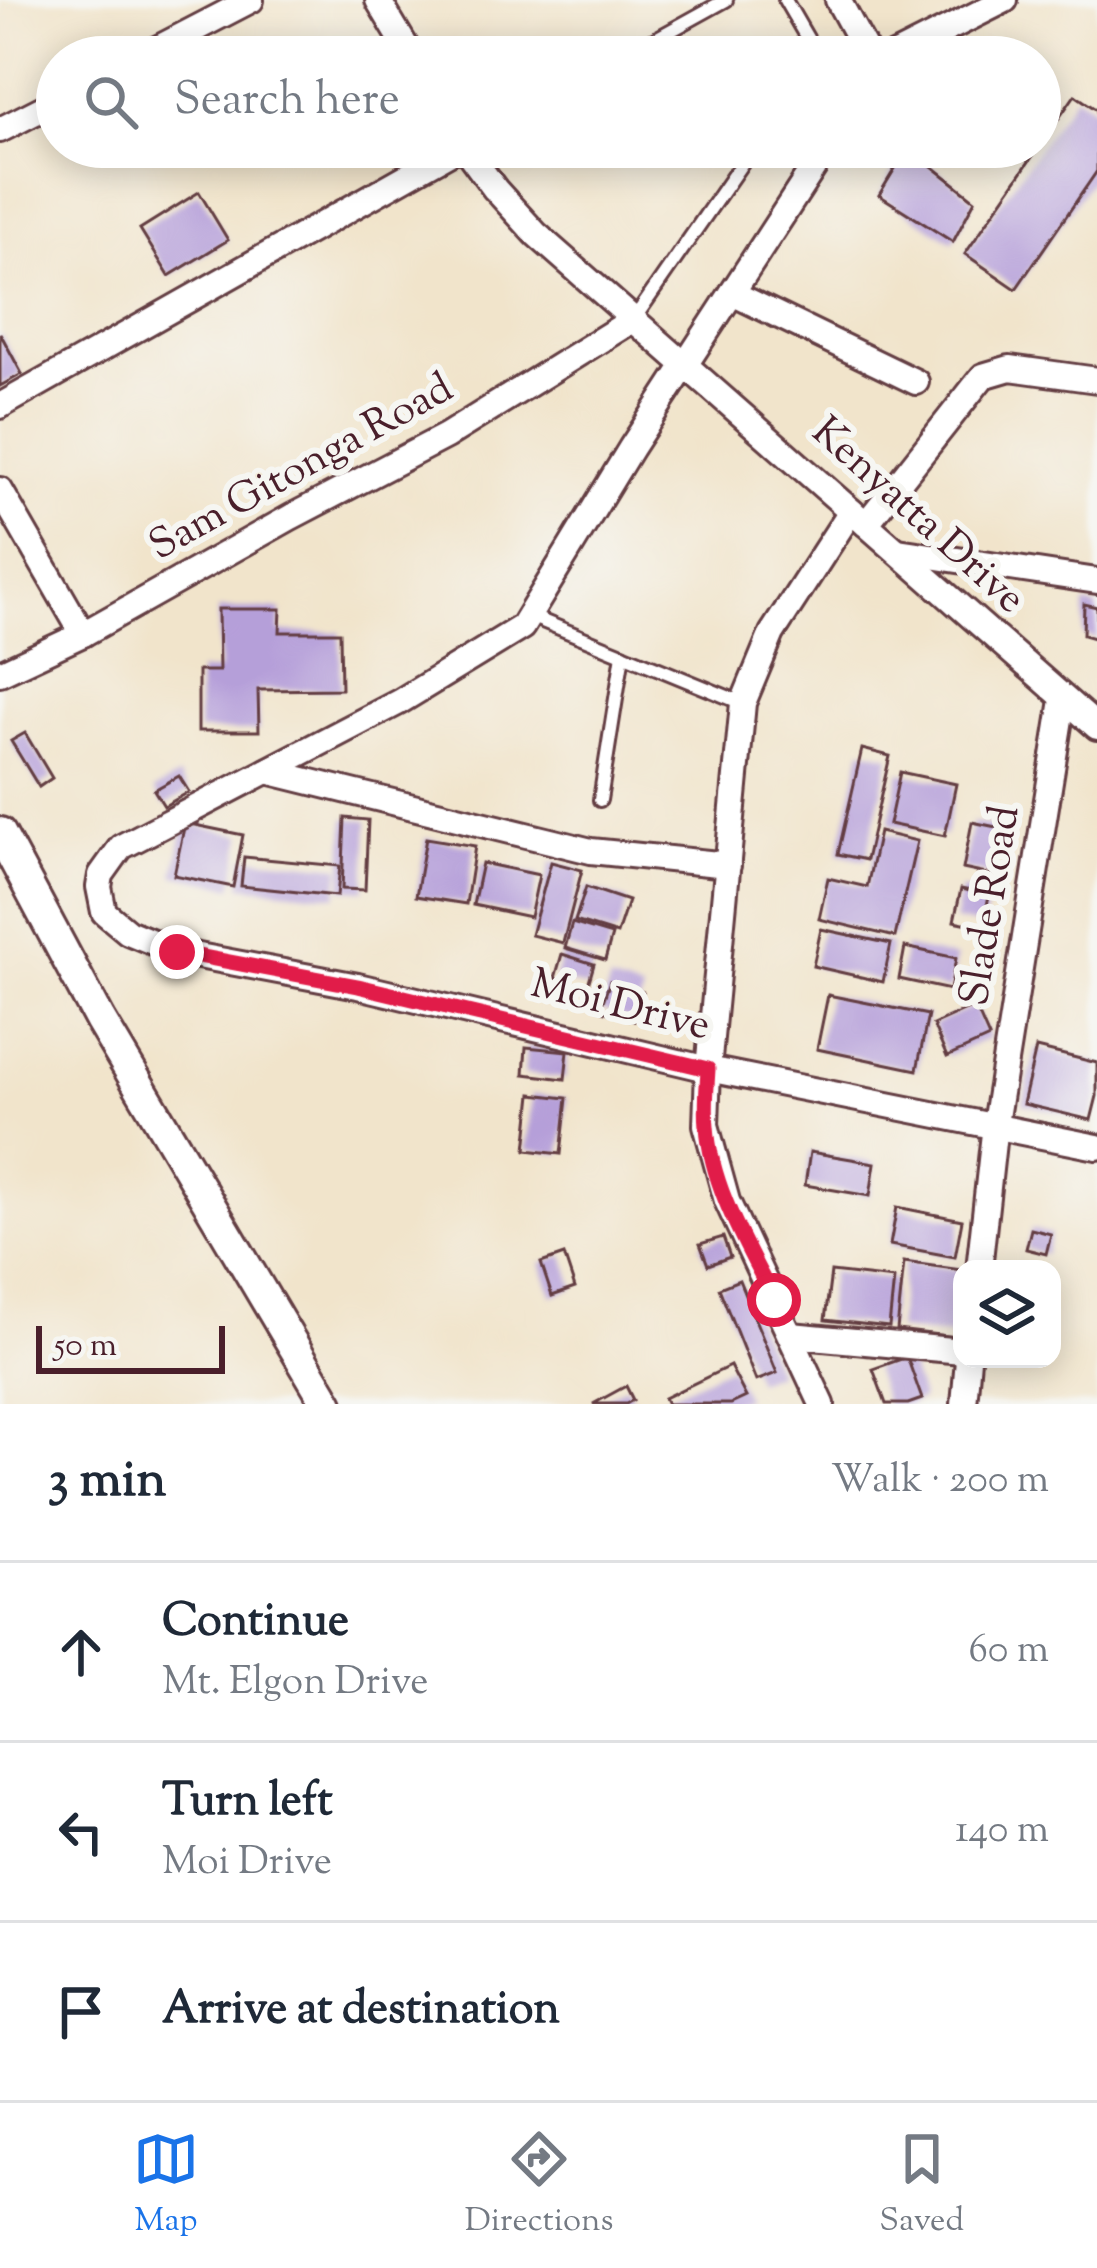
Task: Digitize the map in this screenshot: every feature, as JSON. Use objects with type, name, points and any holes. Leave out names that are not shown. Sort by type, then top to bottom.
[{"type":"street","points":[[182,36],[251,0]]},
{"type":"street","points":[[378,0],[399,36]]},
{"type":"street","points":[[934,36],[1005,0]]},
{"type":"street","points":[[845,4],[859,36]]},
{"type":"street","points":[[0,130],[36,112]]},
{"type":"street","points":[[0,406],[425,168]]},
{"type":"street","name":"Kenyatta Drive","points":[[479,168],[517,216],[1097,728]]},
{"type":"street","points":[[267,771],[505,640],[530,616],[562,557],[813,168]]},
{"type":"street","points":[[732,293],[916,382]]},
{"type":"street","name":"Sam Gitonga Road","points":[[0,673],[82,634],[446,436],[634,319]]},
{"type":"street","points":[[823,1404],[744,1240],[710,1149],[706,1125],[743,703],[772,633],[859,518],[983,376],[1010,368],[1097,380]]},
{"type":"street","points":[[0,490],[82,634]]},
{"type":"street","points":[[896,550],[1097,581]]},
{"type":"street","name":"Slade Road","points":[[980,1260],[995,1124],[1063,700]]},
{"type":"street","points":[[267,771],[590,851],[728,866]]},
{"type":"street","name":"Moi Drive","points":[[267,771],[136,838],[114,856],[101,875],[101,905],[114,925],[177,952],[358,986],[708,1069],[1097,1147]]},
{"type":"street","points":[[0,832],[112,1040],[328,1404]]},
{"type":"street","points":[[791,1335],[953,1350]]},
{"type":"street","points":[[964,1404],[967,1368]]},
{"type":"lane","points":[[660,36],[726,0]]},
{"type":"lane","points":[[785,0],[805,36]]},
{"type":"lane","points":[[634,319],[738,168]]},
{"type":"lane","points":[[530,616],[743,703]]},
{"type":"lane","points":[[600,800],[623,654]]},
{"type":"building","points":[[1075,95],[1097,110],[1097,171],[1016,289],[965,254],[1024,168],[1061,168],[1061,115]]},
{"type":"building","points":[[895,168],[935,168],[975,200],[953,242],[879,195]]},
{"type":"building","points":[[199,192],[228,240],[169,276],[140,229]]},
{"type":"building","points":[[0,333],[22,374],[0,386]]},
{"type":"building","points":[[1084,604],[1097,607],[1097,639],[1083,635]]},
{"type":"building","points":[[218,609],[281,609],[280,632],[340,632],[341,689],[258,690],[259,731],[198,731],[198,671],[219,671]]},
{"type":"building","points":[[25,733],[52,778],[39,787],[11,741]]},
{"type":"building","points":[[862,749],[890,756],[866,860],[838,854]]},
{"type":"building","points":[[900,772],[956,784],[945,836],[889,824]]},
{"type":"building","points":[[179,776],[189,792],[164,806],[154,790]]},
{"type":"building","points":[[345,818],[368,820],[365,890],[342,889]]},
{"type":"building","points":[[972,822],[1001,828],[991,875],[963,869]]},
{"type":"building","points":[[185,823],[243,835],[233,887],[174,875]]},
{"type":"building","points":[[879,832],[917,841],[895,937],[819,919],[828,878],[867,887]]},
{"type":"building","points":[[426,838],[475,846],[466,904],[416,896]]},
{"type":"building","points":[[244,857],[340,866],[337,896],[241,886]]},
{"type":"building","points":[[551,862],[582,870],[563,943],[531,935]]},
{"type":"building","points":[[482,863],[539,875],[530,917],[473,905]]},
{"type":"building","points":[[586,887],[628,901],[617,934],[575,921]]},
{"type":"building","points":[[961,889],[989,895],[983,927],[954,921]]},
{"type":"building","points":[[572,923],[612,935],[605,960],[565,948]]},
{"type":"building","points":[[821,929],[891,944],[883,982],[813,966]]},
{"type":"building","points":[[905,947],[956,958],[950,990],[899,979]]},
{"type":"building","points":[[562,954],[594,964],[587,988],[555,978]]},
{"type":"building","points":[[610,981],[643,992],[634,1021],[600,1010]]},
{"type":"building","points":[[828,995],[928,1015],[917,1070],[817,1049]]},
{"type":"building","points":[[975,1006],[989,1038],[947,1057],[933,1025]]},
{"type":"building","points":[[526,1047],[568,1051],[565,1079],[524,1074]]},
{"type":"building","points":[[1036,1048],[1097,1063],[1091,1120],[1023,1104]]},
{"type":"building","points":[[532,1094],[567,1098],[561,1154],[526,1150]]},
{"type":"building","points":[[810,1152],[875,1163],[870,1196],[805,1185]]},
{"type":"building","points":[[897,1207],[962,1220],[955,1257],[890,1245]]},
{"type":"building","points":[[1031,1229],[1051,1234],[1046,1254],[1026,1249]]},
{"type":"building","points":[[723,1237],[730,1257],[708,1265],[700,1244]]},
{"type":"building","points":[[564,1255],[575,1288],[552,1296],[541,1263]]},
{"type":"building","points":[[904,1262],[953,1269],[953,1337],[897,1330]]},
{"type":"building","points":[[831,1272],[894,1279],[889,1327],[825,1320]]},
{"type":"building","points":[[739,1280],[777,1373],[756,1381],[719,1288]]},
{"type":"building","points":[[907,1357],[922,1399],[886,1404],[873,1369]]},
{"type":"building","points":[[730,1366],[746,1397],[731,1404],[667,1404],[664,1398]]},
{"type":"building","points":[[626,1386],[633,1400],[626,1404],[593,1404]]},
{"type":"route","points":[[177,952],[358,986],[708,1069],[710,1149],[734,1219],[774,1300]]}]
